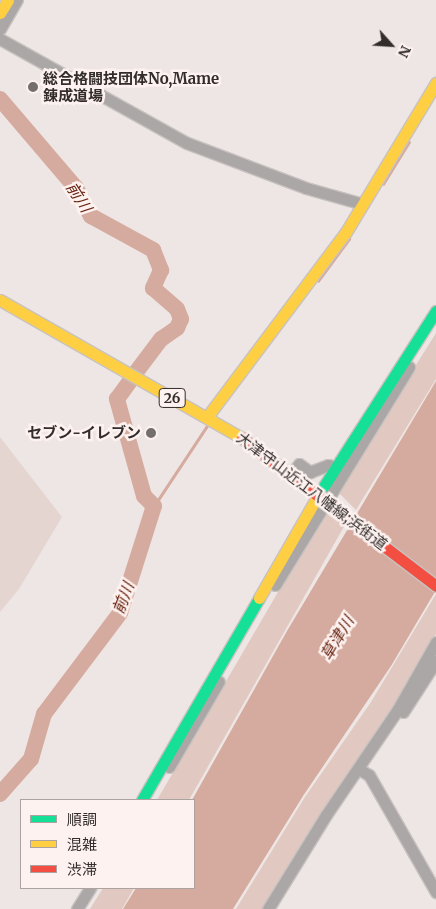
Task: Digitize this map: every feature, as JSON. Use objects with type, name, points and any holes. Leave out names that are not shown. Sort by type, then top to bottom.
[{"type":"street","points":[[0,14],[8,0]]},
{"type":"street","points":[[0,29],[18,0]]},
{"type":"street","points":[[0,39],[187,143],[306,188],[363,204]]},
{"type":"street","points":[[207,417],[299,299],[363,204],[436,83]]},
{"type":"street","name":"大津守山近江八幡線;浜街道","points":[[0,300],[207,417],[292,473],[436,586]]},
{"type":"street","points":[[324,486],[436,312]]},
{"type":"street","points":[[150,799],[246,626],[327,502],[436,323]]},
{"type":"street","points":[[292,473],[299,464],[310,472],[328,465],[336,467]]},
{"type":"street","points":[[268,909],[326,815],[398,709],[436,642]]},
{"type":"street","points":[[405,710],[436,649]]},
{"type":"street","points":[[274,909],[362,771],[405,710],[436,661]]},
{"type":"street","points":[[143,799],[220,672]]},
{"type":"street","points":[[362,771],[369,775],[436,892]]},
{"type":"street","points":[[77,909],[89,889]]},
{"type":"street","points":[[83,909],[95,889]]},
{"type":"shaded area","points":[[436,333],[436,379],[356,510],[337,491]]},
{"type":"shaded area","points":[[0,437],[62,517],[19,589],[0,612]]},
{"type":"shaded area","points":[[325,511],[346,523],[190,799],[158,799]]},
{"type":"shaded area","points":[[436,594],[436,634],[402,696],[266,909],[236,909],[305,797],[371,702]]},
{"type":"shaded area","points":[[102,889],[133,889],[122,909],[90,909]]},
{"type":"water","name":"草津川","points":[[436,381],[436,590],[391,666],[303,796],[233,909],[123,909],[135,889],[195,889],[195,799],[193,799],[287,631]]},
{"type":"waterway","name":"前川","points":[[0,99],[76,188],[91,216],[153,250],[161,270],[153,288],[177,309],[181,319],[177,328],[161,339],[137,371]]},
{"type":"waterway","points":[[383,184],[409,142]]},
{"type":"waterway","points":[[318,281],[349,239]]},
{"type":"waterway","name":"前川","points":[[0,794],[31,759],[44,714],[120,613],[154,506],[144,496],[117,399],[130,381]]},
{"type":"waterway","points":[[154,506],[207,426]]},
{"type":"traffic: fast","points":[[324,486],[436,311]]},
{"type":"traffic: fast","points":[[143,799],[259,598]]},
{"type":"traffic: slow","points":[[0,13],[8,0]]},
{"type":"traffic: slow","points":[[207,417],[346,232],[436,83]]},
{"type":"traffic: slow","points":[[0,300],[242,438]]},
{"type":"traffic: slow","points":[[259,598],[316,499]]},
{"type":"traffic: jam","points":[[242,438],[436,586]]},
{"type":"place","name":"総合格闘技団体No,Mame 錬成道場","points":[[33,87]]},
{"type":"place","name":"セブン-イレブン","points":[[151,433]]}]
